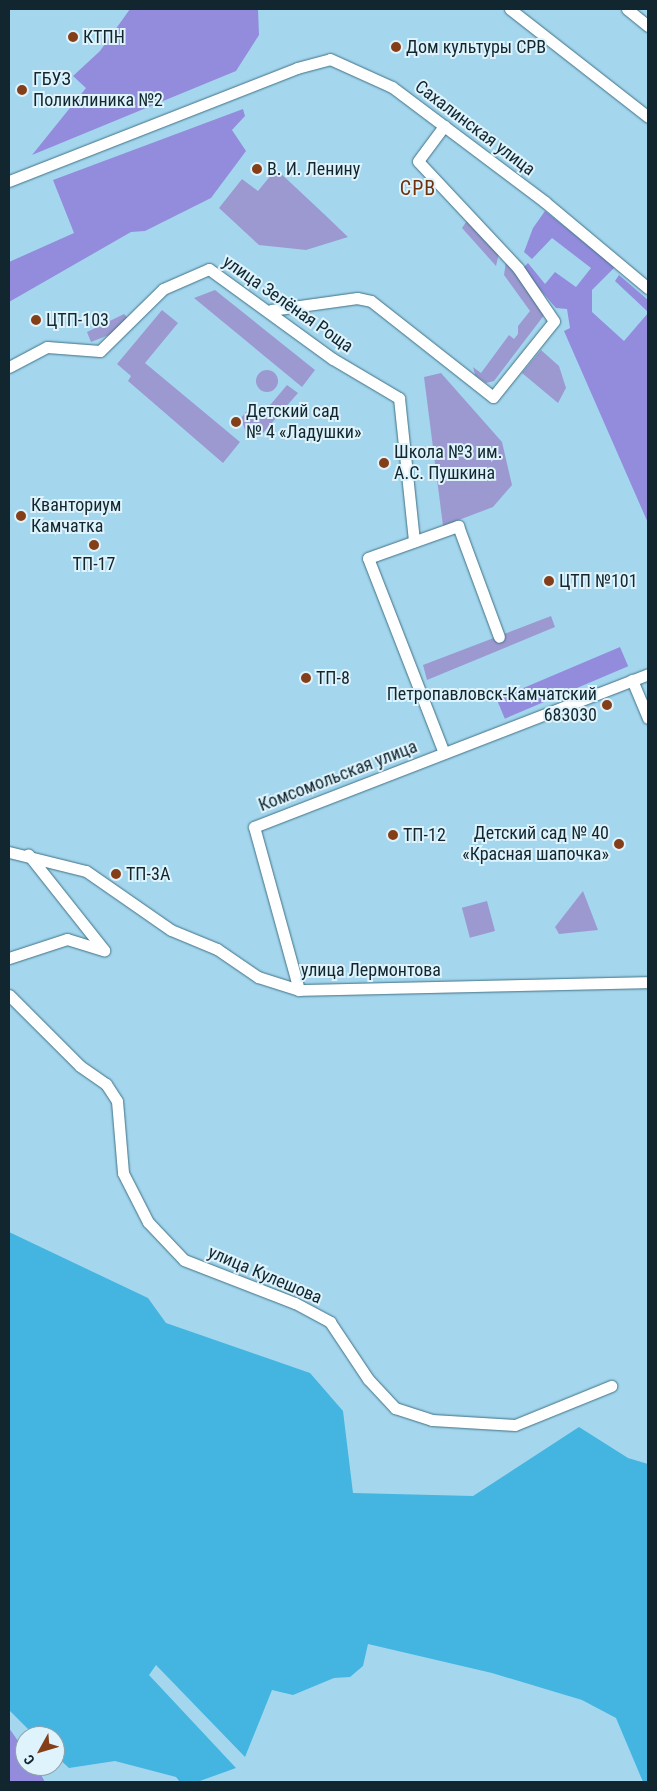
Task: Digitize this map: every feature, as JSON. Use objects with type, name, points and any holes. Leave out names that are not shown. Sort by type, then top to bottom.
[{"type":"street","points":[[510,9],[648,117]]},
{"type":"street","points":[[627,9],[648,26]]},
{"type":"street","name":"Сахалинская улица","points":[[9,181],[258,83],[330,59],[392,87],[648,288]]},
{"type":"street","points":[[271,310],[357,298],[371,301],[493,397],[554,321],[518,268],[418,161],[444,126]]},
{"type":"street","name":"улица Зелёная Роща","points":[[9,367],[47,347],[100,351],[163,289],[209,269],[271,310],[333,359],[399,398],[414,541]]},
{"type":"street","points":[[444,753],[368,558],[458,526],[499,637]]},
{"type":"street","name":"Комсомольская улица","points":[[299,990],[254,827],[648,674]]},
{"type":"street","points":[[632,680],[648,718]]},
{"type":"street","name":"улица Лермонтова","points":[[9,852],[28,854],[86,871],[171,930],[217,949],[258,978],[299,990],[648,982]]},
{"type":"street","points":[[9,958],[67,939],[104,950],[28,854]]},
{"type":"street","name":"улица Кулешова","points":[[9,995],[80,1066],[106,1084],[117,1102],[123,1174],[148,1222],[184,1260],[295,1303],[330,1322],[368,1379],[395,1408],[432,1420],[515,1425],[611,1386]]},
{"type":"shaded area","points":[[130,9],[258,9],[259,35],[236,71],[32,155],[86,88],[73,76],[100,51]]},
{"type":"shaded area","points":[[243,109],[245,116],[232,130],[246,151],[211,198],[145,231],[131,232],[9,302],[9,262],[74,233],[53,180]]},
{"type":"shaded area","points":[[276,169],[348,237],[306,250],[259,245],[219,208],[242,179],[258,191]]},
{"type":"shaded area","points":[[545,211],[615,267],[592,290],[592,312],[624,341],[648,313],[648,523],[564,331],[570,328],[567,309],[556,308],[522,269],[528,263],[545,284],[555,272],[576,287],[591,268],[552,238],[532,259],[524,252],[533,228]]},
{"type":"shaded area","points":[[468,219],[499,253],[496,266],[462,228]]},
{"type":"shaded area","points":[[506,261],[545,314],[494,381],[486,383],[475,375],[473,367],[481,373],[509,335],[514,339],[518,334],[518,326],[530,311],[504,275]]},
{"type":"shaded area","points":[[619,275],[648,300],[648,312],[615,281]]},
{"type":"shaded area","points":[[215,290],[315,370],[302,387],[194,298]]},
{"type":"shaded area","points":[[162,310],[178,323],[145,363],[240,442],[223,463],[128,381],[131,376],[117,364]]},
{"type":"shaded area","points":[[124,314],[128,318],[109,335],[91,342],[87,332]]},
{"type":"shaded area","points":[[541,350],[559,366],[566,388],[558,403],[522,373]]},
{"type":"shaded area","points":[[263,370],[271,370],[278,377],[278,385],[271,392],[263,392],[256,385],[256,377]]},
{"type":"shaded area","points":[[441,373],[502,442],[512,485],[493,507],[443,526],[424,377]]},
{"type":"shaded area","points":[[287,385],[298,393],[263,433],[247,436],[241,418],[249,408],[260,417]]},
{"type":"shaded area","points":[[551,616],[555,627],[427,680],[423,665]]},
{"type":"shaded area","points":[[620,647],[628,666],[505,719],[497,699]]},
{"type":"shaded area","points":[[583,891],[598,930],[559,934],[555,927]]},
{"type":"shaded area","points":[[487,901],[495,931],[470,938],[462,908]]},
{"type":"shaded area","points":[[9,1728],[15,1737],[15,1776],[42,1776],[45,1782],[9,1782]]},
{"type":"water","points":[[9,1232],[148,1298],[166,1323],[310,1373],[343,1411],[353,1493],[473,1496],[579,1427],[628,1458],[648,1464],[648,1782],[643,1782],[616,1718],[582,1700],[492,1673],[368,1644],[363,1666],[350,1677],[334,1678],[293,1695],[272,1690],[245,1757],[156,1665],[149,1675],[236,1768],[197,1782],[180,1782],[176,1777],[115,1761],[69,1768],[65,1764],[65,1726],[25,1726],[9,1710]]},
{"type":"place","name":"КТПН","points":[[73,37]]},
{"type":"place","name":"Дом культуры СРВ","points":[[396,47]]},
{"type":"place","name":"ГБУЗ Поликлиника №2","points":[[22,90]]},
{"type":"place","name":"В. И. Ленину","points":[[257,169]]},
{"type":"place","name":"ЦТП-103","points":[[36,320]]},
{"type":"place","name":"Детский сад № 4 «Ладушки»","points":[[236,422]]},
{"type":"place","name":"Школа №3 им. А.С. Пушкина","points":[[384,463]]},
{"type":"place","name":"Кванториум Камчатка","points":[[21,516]]},
{"type":"place","name":"ТП-17","points":[[94,545]]},
{"type":"place","name":"ЦТП №101","points":[[549,581]]},
{"type":"place","name":"ТП-8","points":[[306,678]]},
{"type":"place","name":"Петропавловск-Камчатский 683030","points":[[607,705]]},
{"type":"place","name":"ТП-12","points":[[393,835]]},
{"type":"place","name":"Детский сад № 40 «Красная шапочка»","points":[[619,844]]},
{"type":"place","name":"ТП-3А","points":[[116,874]]},
{"type":"district","name":"СРВ","points":[[418,188]]}]
